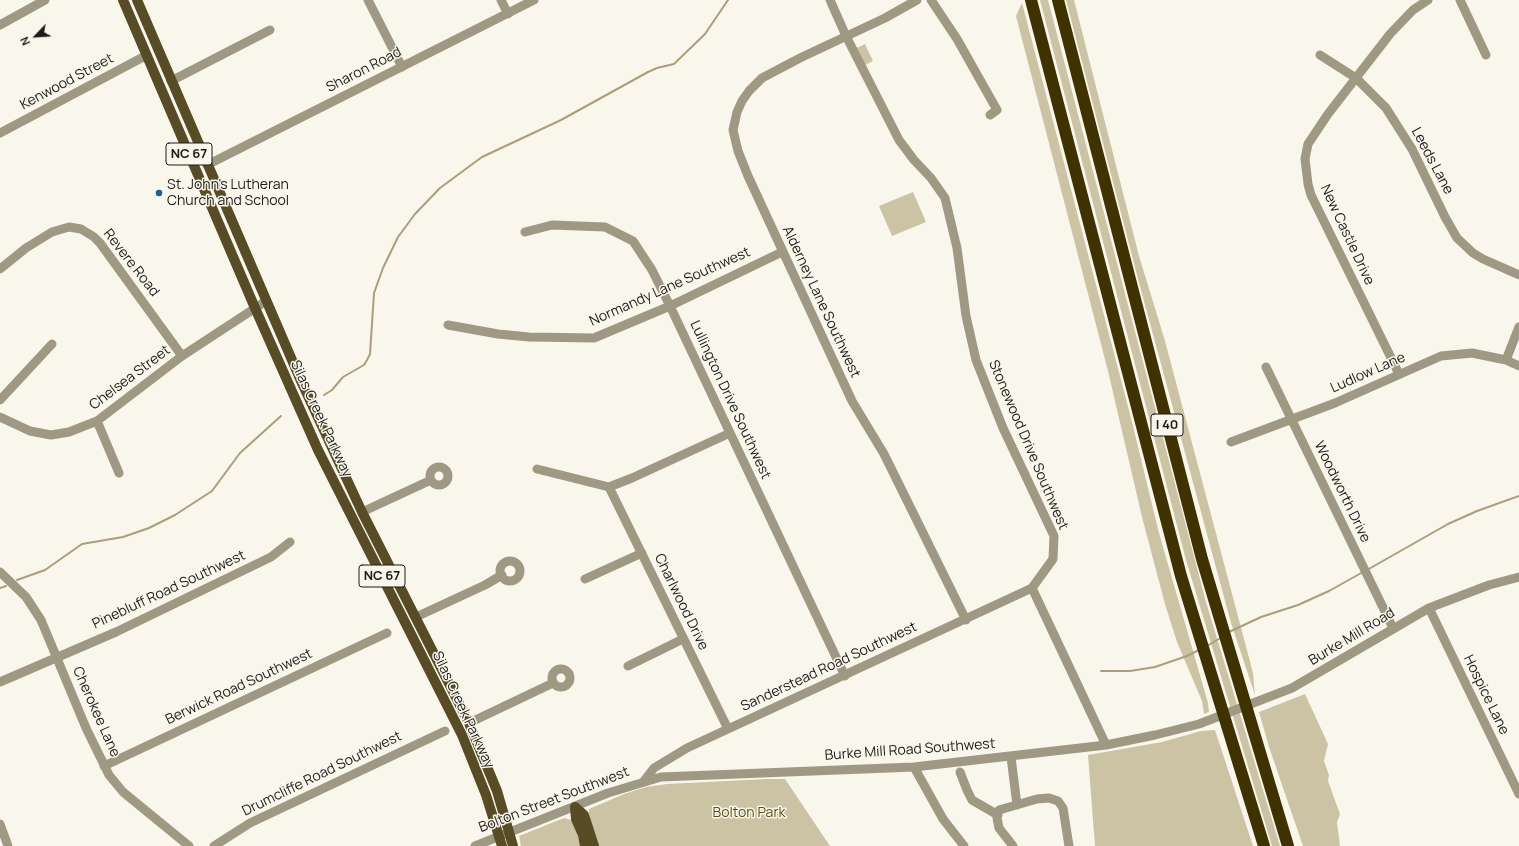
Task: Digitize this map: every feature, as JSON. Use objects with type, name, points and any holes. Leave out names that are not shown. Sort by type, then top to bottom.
[{"type":"highway","name":"I 40","points":[[1031,0],[1182,576],[1264,846]]},
{"type":"highway","name":"I 40","points":[[1058,0],[1202,559],[1288,846]]},
{"type":"main road","name":"Silas Creek Parkway","points":[[123,0],[255,308],[318,450],[462,735],[486,795],[502,846]]},
{"type":"main road","name":"Silas Creek Parkway","points":[[137,0],[266,301],[362,512],[469,723],[497,791],[513,846]]},
{"type":"main road","points":[[497,791],[510,814],[519,846]]},
{"type":"main road","points":[[575,807],[576,819],[583,836],[585,846]]},
{"type":"main road","points":[[575,807],[584,816],[594,846]]},
{"type":"street","points":[[0,25],[45,0]]},
{"type":"street","points":[[368,0],[402,67]]},
{"type":"street","points":[[501,0],[508,14]]},
{"type":"street","name":"Sharon Road","points":[[207,165],[534,0]]},
{"type":"street","name":"Stonewood Drive Southwest","points":[[830,0],[846,36],[899,140],[914,160],[931,178],[945,198],[957,248],[966,316],[976,360],[1003,428],[1054,536],[1053,559],[1032,588]]},
{"type":"street","name":"Alderney Lane Southwest","points":[[917,0],[885,18],[762,78],[749,91],[737,112],[733,130],[738,151],[782,252],[852,401],[884,454],[966,620]]},
{"type":"street","points":[[931,0],[960,44],[997,110],[990,115]]},
{"type":"street","name":"New Castle Drive","points":[[1399,374],[1311,195],[1305,159],[1308,144],[1328,114],[1390,34],[1413,10],[1428,0]]},
{"type":"street","points":[[1460,0],[1486,55]]},
{"type":"street","points":[[171,81],[270,30]]},
{"type":"street","name":"Kenwood Street","points":[[0,133],[147,55]]},
{"type":"street","name":"Leeds Lane","points":[[1320,55],[1356,78],[1374,94],[1412,149],[1445,218],[1457,238],[1469,250],[1483,259],[1519,275]]},
{"type":"street","name":"Lullington Drive Southwest","points":[[525,232],[552,225],[604,227],[633,241],[652,270],[670,306],[844,676]]},
{"type":"street","name":"Revere Road","points":[[0,269],[26,248],[52,232],[69,227],[81,229],[94,237],[100,243],[182,356]]},
{"type":"street","name":"Normandy Lane Southwest","points":[[448,325],[498,334],[529,337],[594,338],[670,306],[782,252]]},
{"type":"street","name":"Chelsea Street","points":[[0,417],[30,432],[51,435],[69,432],[97,421],[182,356],[266,301]]},
{"type":"street","points":[[1506,360],[1519,327]]},
{"type":"street","points":[[0,400],[52,344]]},
{"type":"street","name":"Ludlow Lane","points":[[1231,442],[1335,403],[1441,356],[1472,353],[1506,360],[1519,366]]},
{"type":"street","name":"Woodworth Drive","points":[[1266,367],[1393,628]]},
{"type":"street","points":[[97,421],[119,473]]},
{"type":"street","points":[[537,469],[609,487],[730,433]]},
{"type":"street","points":[[362,512],[430,480]]},
{"type":"street","name":"Charlwood Drive","points":[[609,487],[728,729]]},
{"type":"street","name":"Pinebluff Road Southwest","points":[[0,682],[116,632],[271,557],[290,542]]},
{"type":"street","points":[[585,579],[642,553]]},
{"type":"street","name":"Cherokee Lane","points":[[0,572],[17,587],[33,606],[57,658],[86,728],[104,766],[115,783],[189,846]]},
{"type":"street","points":[[416,617],[485,586],[502,575]]},
{"type":"street","name":"Burke Mill Road","points":[[1199,724],[1268,699],[1314,677],[1393,628],[1429,608],[1475,590],[1519,577]]},
{"type":"street","points":[[1032,588],[1106,744]]},
{"type":"street","name":"Sanderstead Road Southwest","points":[[644,781],[654,768],[691,746],[966,620],[1032,588]]},
{"type":"street","name":"Hospice Lane","points":[[1429,608],[1519,794]]},
{"type":"street","name":"Berwick Road Southwest","points":[[104,766],[386,633]]},
{"type":"street","points":[[628,666],[683,639]]},
{"type":"street","points":[[469,723],[553,683]]},
{"type":"street","name":"Burke Mill Road Southwest","points":[[644,781],[677,776],[914,767],[1011,757],[1106,744],[1155,735],[1199,724]]},
{"type":"street","name":"Drumcliffe Road Southwest","points":[[214,846],[250,822],[445,731]]},
{"type":"street","points":[[1011,757],[1016,805]]},
{"type":"street","points":[[914,767],[943,819],[964,846]]},
{"type":"street","points":[[960,772],[966,790],[972,800],[998,815]]},
{"type":"street","name":"Bolton Street Southwest","points":[[479,844],[525,825],[644,781]]},
{"type":"street","points":[[1013,846],[999,828],[999,810],[1037,799],[1049,798],[1058,801],[1063,808],[1069,846]]},
{"type":"street","points":[[0,824],[8,846]]},
{"type":"green space","points":[[1040,0],[1048,0],[1206,602],[1280,846],[1272,846],[1186,560]]},
{"type":"green space","points":[[1066,0],[1074,0],[1139,256],[1165,341],[1253,673],[1255,695],[1231,623],[1138,279]]},
{"type":"green space","points":[[1022,3],[1131,418],[1159,533],[1208,703],[1209,712],[1204,714],[1202,701],[1177,642],[1165,604],[1142,517],[1108,371],[1016,16]]},
{"type":"green space","points":[[865,44],[873,61],[865,65],[857,48]]},
{"type":"green space","points":[[913,192],[926,222],[892,236],[879,206]]},
{"type":"green space","points":[[1305,694],[1328,744],[1324,761],[1329,775],[1328,781],[1340,814],[1337,822],[1340,846],[1303,846],[1269,747],[1259,712]]},
{"type":"green space","points":[[1215,730],[1253,846],[1095,846],[1088,755],[1162,742],[1201,731]]},
{"type":"green space","name":"Bolton Park","points":[[785,779],[830,846],[597,846],[589,815],[589,809],[624,794],[646,787],[667,784]]},
{"type":"green space","points":[[564,818],[571,820],[575,824],[581,846],[521,846],[519,836]]},
{"type":"waterway","points":[[324,395],[332,390],[343,377],[364,365],[367,360],[370,354],[374,293],[383,268],[398,237],[415,214],[440,188],[482,157],[561,120],[648,72],[674,64],[705,34],[728,0]]},
{"type":"waterway","points":[[17,580],[45,570],[82,544],[123,537],[149,528],[175,515],[212,491],[240,453],[281,416]]},
{"type":"waterway","points":[[1367,570],[1448,524],[1477,511],[1519,496]]},
{"type":"waterway","points":[[1229,632],[1261,617],[1298,605],[1329,591],[1363,572]]},
{"type":"waterway","points":[[0,588],[6,586]]},
{"type":"waterway","points":[[1207,646],[1222,637]]},
{"type":"waterway","points":[[1101,671],[1130,671],[1155,667],[1187,656],[1199,650]]},
{"type":"place","name":"St. John's Lutheran Church and School","points":[[159,193]]}]
